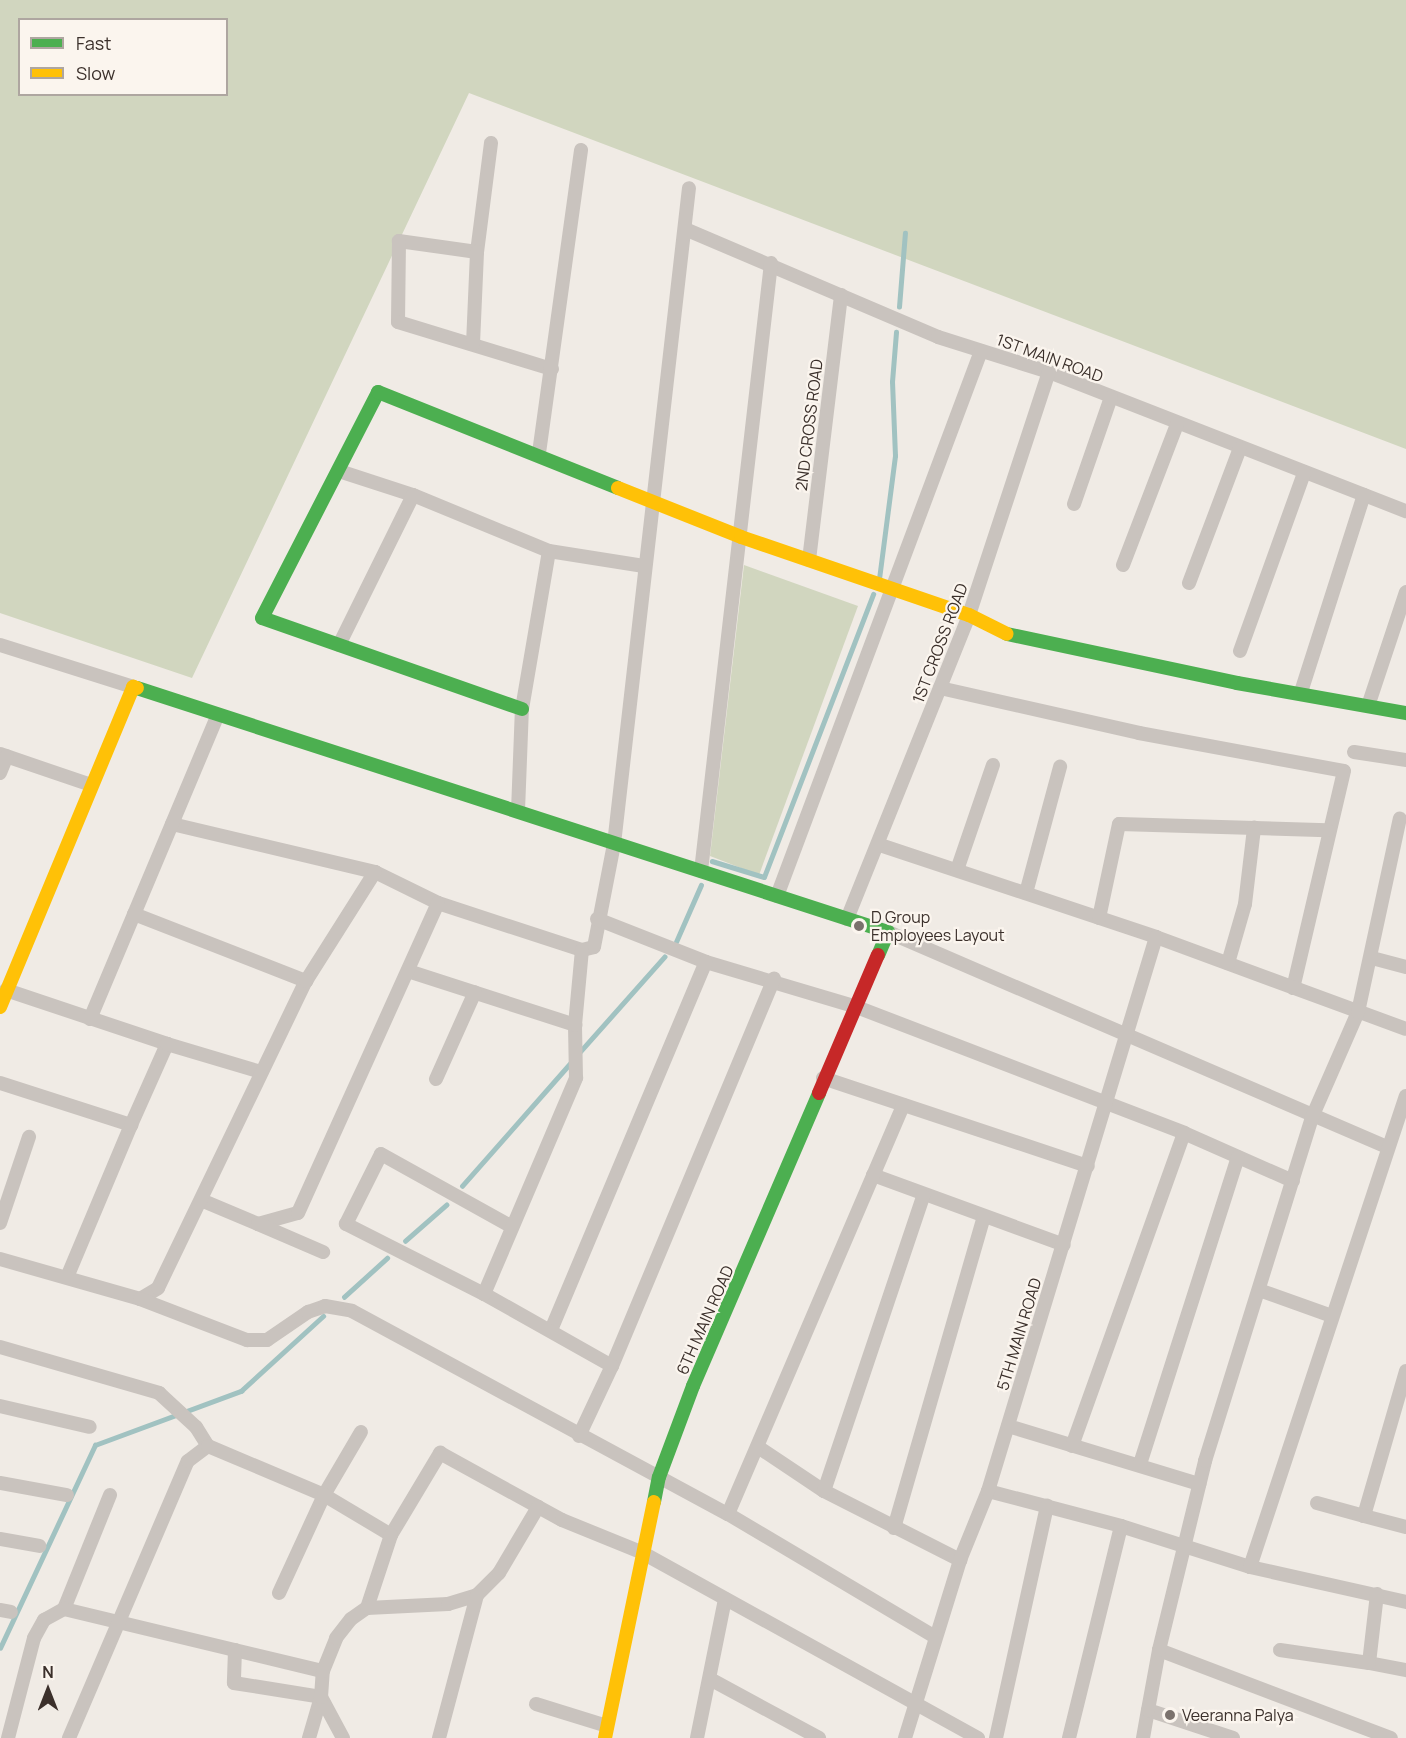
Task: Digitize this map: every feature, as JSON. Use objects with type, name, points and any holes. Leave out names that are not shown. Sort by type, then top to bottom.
[{"type":"street","points":[[473,344],[477,252],[491,143]]},
{"type":"street","points":[[539,453],[581,150]]},
{"type":"street","points":[[172,824],[375,872],[438,903],[582,950],[594,947],[597,919],[614,844],[644,566],[655,502],[689,188]]},
{"type":"street","name":"1ST MAIN ROAD","points":[[685,229],[771,263],[938,337],[1049,372],[1177,424],[1406,511]]},
{"type":"street","points":[[477,252],[399,241],[399,322],[552,369]]},
{"type":"street","points":[[701,871],[771,263]]},
{"type":"street","name":"2ND CROSS ROAD","points":[[809,560],[841,295]]},
{"type":"street","points":[[777,896],[894,589],[981,351]]},
{"type":"street","name":"1ST CROSS ROAD","points":[[847,919],[880,844],[969,615],[1049,372]]},
{"type":"street","points":[[522,709],[262,618],[378,392],[539,453],[741,537],[969,615],[1003,633],[1158,667],[1406,713]]},
{"type":"street","points":[[1074,504],[1111,397]]},
{"type":"street","points":[[1123,565],[1177,424]]},
{"type":"street","points":[[1189,582],[1240,448]]},
{"type":"street","points":[[339,471],[413,495],[549,551],[644,566]]},
{"type":"street","points":[[1240,651],[1304,473]]},
{"type":"street","points":[[339,645],[413,495]]},
{"type":"street","points":[[1301,692],[1364,495]]},
{"type":"street","points":[[518,811],[522,709],[549,551]]},
{"type":"street","points":[[1368,706],[1406,592]]},
{"type":"street","points":[[0,645],[888,932],[1387,1147]]},
{"type":"street","points":[[0,1007],[133,687]]},
{"type":"street","points":[[940,688],[1139,733],[1344,771],[1327,830],[1293,987]]},
{"type":"street","points":[[90,1019],[218,715]]},
{"type":"street","points":[[1354,752],[1406,760]]},
{"type":"street","points":[[0,772],[3,755],[91,785]]},
{"type":"street","points":[[957,870],[993,765]]},
{"type":"street","points":[[1026,893],[1060,767]]},
{"type":"street","points":[[1143,1738],[1159,1650],[1182,1546],[1199,1484],[1313,1115],[1358,1012],[1372,958],[1400,818]]},
{"type":"street","points":[[1099,918],[1119,824],[1327,830]]},
{"type":"street","points":[[1228,963],[1245,904],[1254,828]]},
{"type":"street","points":[[880,844],[1156,937],[1406,1029]]},
{"type":"street","points":[[140,1299],[158,1288],[306,981],[375,872]]},
{"type":"street","points":[[258,1224],[298,1213],[438,903]]},
{"type":"street","points":[[134,914],[306,981]]},
{"type":"street","points":[[597,919],[706,962],[774,980],[854,1006],[1107,1106],[1185,1133],[1293,1181]]},
{"type":"street","name":"6TH MAIN ROAD","points":[[606,1732],[641,1552],[659,1477],[823,1078],[888,932]]},
{"type":"street","name":"5TH MAIN ROAD","points":[[905,1738],[960,1560],[988,1491],[1107,1106],[1156,937]]},
{"type":"street","points":[[484,1294],[576,1078],[575,1025],[582,950]]},
{"type":"street","points":[[1372,958],[1406,967]]},
{"type":"street","points":[[551,1330],[706,962]]},
{"type":"street","points":[[408,971],[575,1025]]},
{"type":"street","points":[[579,1436],[612,1366],[774,980]]},
{"type":"street","points":[[6,990],[167,1044],[261,1072]]},
{"type":"street","points":[[436,1079],[475,992]]},
{"type":"street","points":[[67,1277],[167,1044]]},
{"type":"street","points":[[823,1078],[1088,1166]]},
{"type":"street","points":[[0,1083],[131,1125]]},
{"type":"street","points":[[1250,1567],[1387,1147],[1406,1096]]},
{"type":"street","points":[[728,1514],[903,1105]]},
{"type":"street","points":[[1072,1446],[1185,1133]]},
{"type":"street","points":[[0,1222],[29,1137]]},
{"type":"street","points":[[512,1227],[381,1154],[346,1224],[484,1294],[612,1366]]},
{"type":"street","points":[[1140,1464],[1238,1157]]},
{"type":"street","points":[[873,1174],[923,1196],[1064,1245]]},
{"type":"street","points":[[824,1491],[923,1196]]},
{"type":"street","points":[[201,1200],[323,1252]]},
{"type":"street","points":[[894,1528],[984,1217]]},
{"type":"street","points":[[0,1259],[140,1299],[247,1340],[267,1340],[308,1312],[326,1306],[352,1311],[579,1436],[728,1514],[935,1637]]},
{"type":"street","points":[[1259,1290],[1332,1316]]},
{"type":"street","points":[[0,1347],[159,1393],[196,1426],[208,1446],[324,1495],[392,1535]]},
{"type":"street","points":[[1364,1516],[1406,1371]]},
{"type":"street","points":[[0,1406],[90,1426]]},
{"type":"street","points":[[1008,1426],[1140,1464],[1199,1484]]},
{"type":"street","points":[[279,1593],[324,1495],[361,1432]]},
{"type":"street","points":[[69,1738],[117,1620],[188,1461],[208,1446]]},
{"type":"street","points":[[758,1447],[824,1491],[960,1560]]},
{"type":"street","points":[[368,1608],[392,1535],[440,1453],[538,1508],[641,1552],[916,1706],[978,1738]]},
{"type":"street","points":[[0,1483],[67,1495]]},
{"type":"street","points":[[988,1491],[1121,1526],[1250,1567],[1406,1602]]},
{"type":"street","points":[[8,1738],[34,1638],[44,1620],[64,1609],[110,1495]]},
{"type":"street","points":[[1317,1503],[1406,1527]]},
{"type":"street","points":[[996,1738],[1047,1506]]},
{"type":"street","points":[[309,1738],[321,1697],[323,1671],[336,1638],[351,1619],[368,1608],[448,1604],[477,1595],[499,1573],[538,1508]]},
{"type":"street","points":[[1069,1738],[1121,1526]]},
{"type":"street","points":[[0,1539],[39,1546]]},
{"type":"street","points":[[1369,1663],[1377,1594]]},
{"type":"street","points":[[439,1738],[477,1595]]},
{"type":"street","points":[[697,1738],[725,1599]]},
{"type":"street","points":[[64,1609],[323,1671]]},
{"type":"street","points":[[235,1650],[234,1683],[321,1697]]},
{"type":"street","points":[[1159,1650],[1391,1738]]},
{"type":"street","points":[[1280,1650],[1406,1670]]},
{"type":"street","points":[[710,1679],[805,1735],[819,1738]]},
{"type":"street","points":[[321,1697],[343,1738]]},
{"type":"street","points":[[536,1704],[606,1732]]},
{"type":"street","points":[[1148,1710],[1233,1738]]},
{"type":"green space","points":[[0,0],[1406,0],[1406,449],[469,93],[192,678],[0,613]]},
{"type":"green space","points":[[744,565],[858,606],[759,875],[710,856]]},
{"type":"waterway","points":[[899,307],[905,233]]},
{"type":"waterway","points":[[879,579],[895,456],[892,382],[896,332]]},
{"type":"waterway","points":[[712,861],[764,877],[873,594]]},
{"type":"waterway","points":[[676,942],[701,885]]},
{"type":"waterway","points":[[578,1054],[664,957]]},
{"type":"waterway","points":[[462,1186],[573,1060]]},
{"type":"waterway","points":[[405,1241],[446,1205]]},
{"type":"waterway","points":[[344,1297],[387,1258]]},
{"type":"waterway","points":[[0,1648],[95,1445],[241,1391],[323,1316]]},
{"type":"traffic: fast","points":[[522,709],[262,618],[378,392],[618,488]]},
{"type":"traffic: fast","points":[[1007,634],[1237,683],[1406,713]]},
{"type":"traffic: fast","points":[[137,688],[888,932],[878,955]]},
{"type":"traffic: fast","points":[[654,1502],[659,1477],[693,1386],[819,1093]]},
{"type":"traffic: slow","points":[[618,488],[741,537],[969,615],[1007,634]]},
{"type":"traffic: slow","points":[[0,1007],[133,687],[137,688]]},
{"type":"traffic: slow","points":[[605,1738],[654,1502]]},
{"type":"traffic: jam","points":[[819,1093],[878,955]]},
{"type":"place","name":"D Group Employees Layout","points":[[859,926]]},
{"type":"place","name":"Veeranna Palya","points":[[1170,1715]]}]
